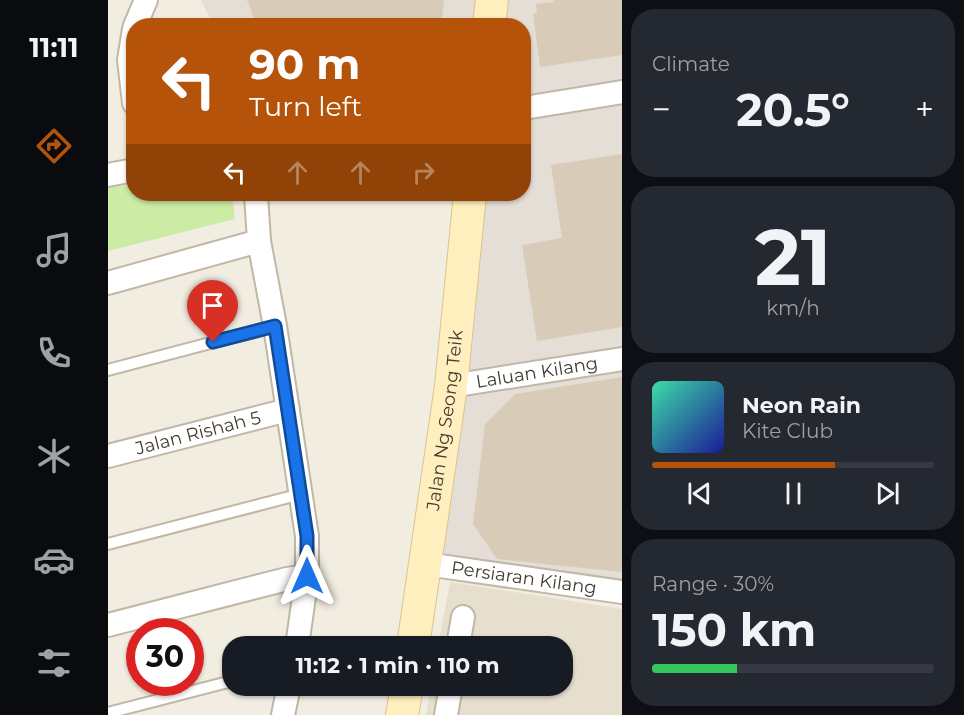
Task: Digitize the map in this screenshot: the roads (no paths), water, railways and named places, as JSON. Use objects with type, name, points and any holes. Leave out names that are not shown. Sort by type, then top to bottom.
[{"type":"main road","points":[[490,18],[492,0]]},
{"type":"main road","name":"Jalan Ng Seong Teik","points":[[415,636],[451,386],[469,201]]},
{"type":"main road","points":[[402,715],[405,696]]},
{"type":"street","points":[[138,18],[146,0]]},
{"type":"street","points":[[531,107],[622,92]]},
{"type":"street","points":[[108,175],[126,172]]},
{"type":"street","points":[[256,201],[259,241],[275,326],[307,536],[307,576],[298,636]]},
{"type":"street","points":[[108,283],[259,241]]},
{"type":"street","name":"Laluan Kilang","points":[[451,386],[622,359]]},
{"type":"street","name":"Jalan Rishah 5","points":[[108,456],[288,410]]},
{"type":"street","name":"Persiaran Kilang","points":[[426,564],[622,592]]},
{"type":"street","points":[[108,625],[287,579],[307,576]]},
{"type":"street","points":[[460,636],[463,617]]},
{"type":"street","points":[[283,715],[287,696]]},
{"type":"street","points":[[446,715],[449,696]]},
{"type":"lane","points":[[108,370],[275,326]]},
{"type":"lane","points":[[108,544],[301,494]]},
{"type":"lane","points":[[108,713],[222,684]]}]
